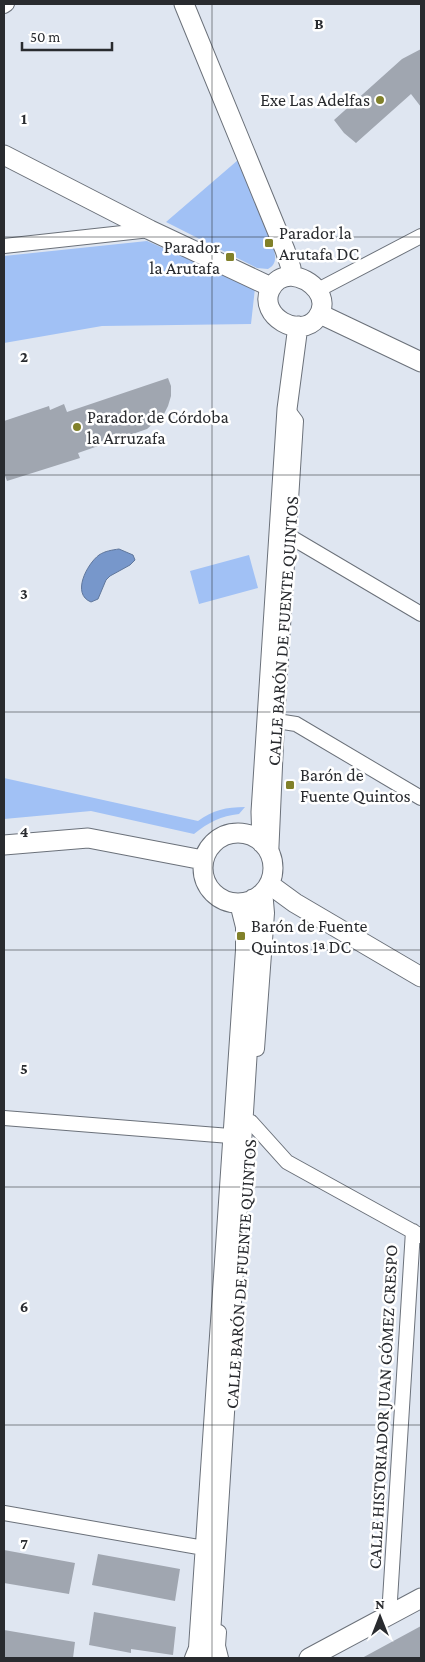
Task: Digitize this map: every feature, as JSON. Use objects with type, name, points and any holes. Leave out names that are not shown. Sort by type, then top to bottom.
[{"type":"street","points":[[184,4],[285,250],[291,268],[291,276]]},
{"type":"street","points":[[4,155],[150,230],[271,287]]},
{"type":"street","points":[[4,246],[150,230]]},
{"type":"street","points":[[318,290],[421,236]]},
{"type":"street","points":[[291,276],[300,277],[310,282],[318,290],[322,298],[320,314],[312,324],[298,326],[284,322],[272,314],[268,306],[267,300],[271,287],[277,280],[291,276]]},
{"type":"street","points":[[320,314],[421,362]]},
{"type":"street","name":"CALLE BARÓN DE FUENTE QUINTOS","points":[[266,850],[261,812],[287,408],[298,326]]},
{"type":"street","name":"CALLE BARÓN DE FUENTE QUINTOS","points":[[266,850],[277,721],[296,421],[287,408]]},
{"type":"street","points":[[289,536],[421,614]]},
{"type":"street","points":[[277,721],[296,724],[421,798]]},
{"type":"street","points":[[242,834],[261,812]]},
{"type":"street","points":[[256,894],[273,866],[266,850],[253,836],[231,834],[220,838],[211,845],[203,860],[204,877],[208,887],[216,895],[226,901],[256,894],[295,903],[421,977]]},
{"type":"street","points":[[4,845],[88,838],[203,860]]},
{"type":"street","name":"CALLE BARÓN DE FUENTE QUINTOS","points":[[221,1658],[218,1646],[251,1122],[267,913],[256,894]]},
{"type":"street","name":"CALLE BARÓN DE FUENTE QUINTOS","points":[[192,1658],[196,1648],[204,1548],[243,927],[256,894]]},
{"type":"street","name":"CALLE BARÓN DE FUENTE QUINTOS","points":[[209,1658],[255,938],[256,894]]},
{"type":"street","points":[[267,913],[284,903],[295,903]]},
{"type":"street","points":[[4,1118],[230,1136]]},
{"type":"street","points":[[251,1122],[287,1162],[417,1234]]},
{"type":"street","name":"CALLE HISTORIADOR JUAN GÓMEZ CRESPO","points":[[389,1616],[417,1234]]},
{"type":"street","points":[[4,1513],[204,1548]]},
{"type":"street","points":[[309,1658],[421,1598]]},
{"type":"shaded area","points":[[238,160],[274,250],[275,261],[268,269],[257,268],[166,222]]},
{"type":"shaded area","points":[[147,241],[255,288],[251,324],[102,326],[4,343],[4,256]]},
{"type":"shaded area","points":[[119,549],[133,555],[135,560],[130,565],[110,576],[106,580],[98,599],[91,602],[82,593],[83,579],[86,572],[94,559],[99,555]]},
{"type":"shaded area","points":[[249,555],[258,588],[199,604],[190,571]]},
{"type":"shaded area","points":[[4,778],[198,821],[220,810],[245,807],[239,814],[215,820],[194,834],[91,811],[4,819]]},
{"type":"building","name":"Exe Las Adelfas","points":[[421,49],[421,107],[411,94],[356,143],[344,133],[334,120],[402,59]]},
{"type":"building","name":"Parador de Córdoba la Arruzafa","points":[[168,378],[171,386],[171,396],[168,406],[164,414],[147,429],[78,453],[80,458],[7,481],[4,473],[4,421],[49,406],[50,410],[64,404],[67,412]]},
{"type":"building","points":[[4,1550],[75,1563],[69,1594],[4,1583]]},
{"type":"building","points":[[98,1554],[180,1569],[175,1601],[92,1585]]},
{"type":"building","points":[[94,1612],[176,1627],[173,1655],[131,1649],[131,1653],[89,1645]]},
{"type":"building","points":[[421,1626],[421,1658],[362,1658]]},
{"type":"building","points":[[4,1630],[75,1642],[73,1658],[4,1658]]},
{"type":"place","name":"Exe Las Adelfas","points":[[380,100]]},
{"type":"place","name":"Parador la Arutafa DC","points":[[269,243]]},
{"type":"place","name":"Parador la Arutafa","points":[[230,257]]},
{"type":"place","name":"Parador de Córdoba la Arruzafa","points":[[77,427]]},
{"type":"place","name":"Barón de Fuente Quintos","points":[[290,785]]},
{"type":"place","name":"Barón de Fuente Quintos 1ª DC","points":[[241,936]]}]
